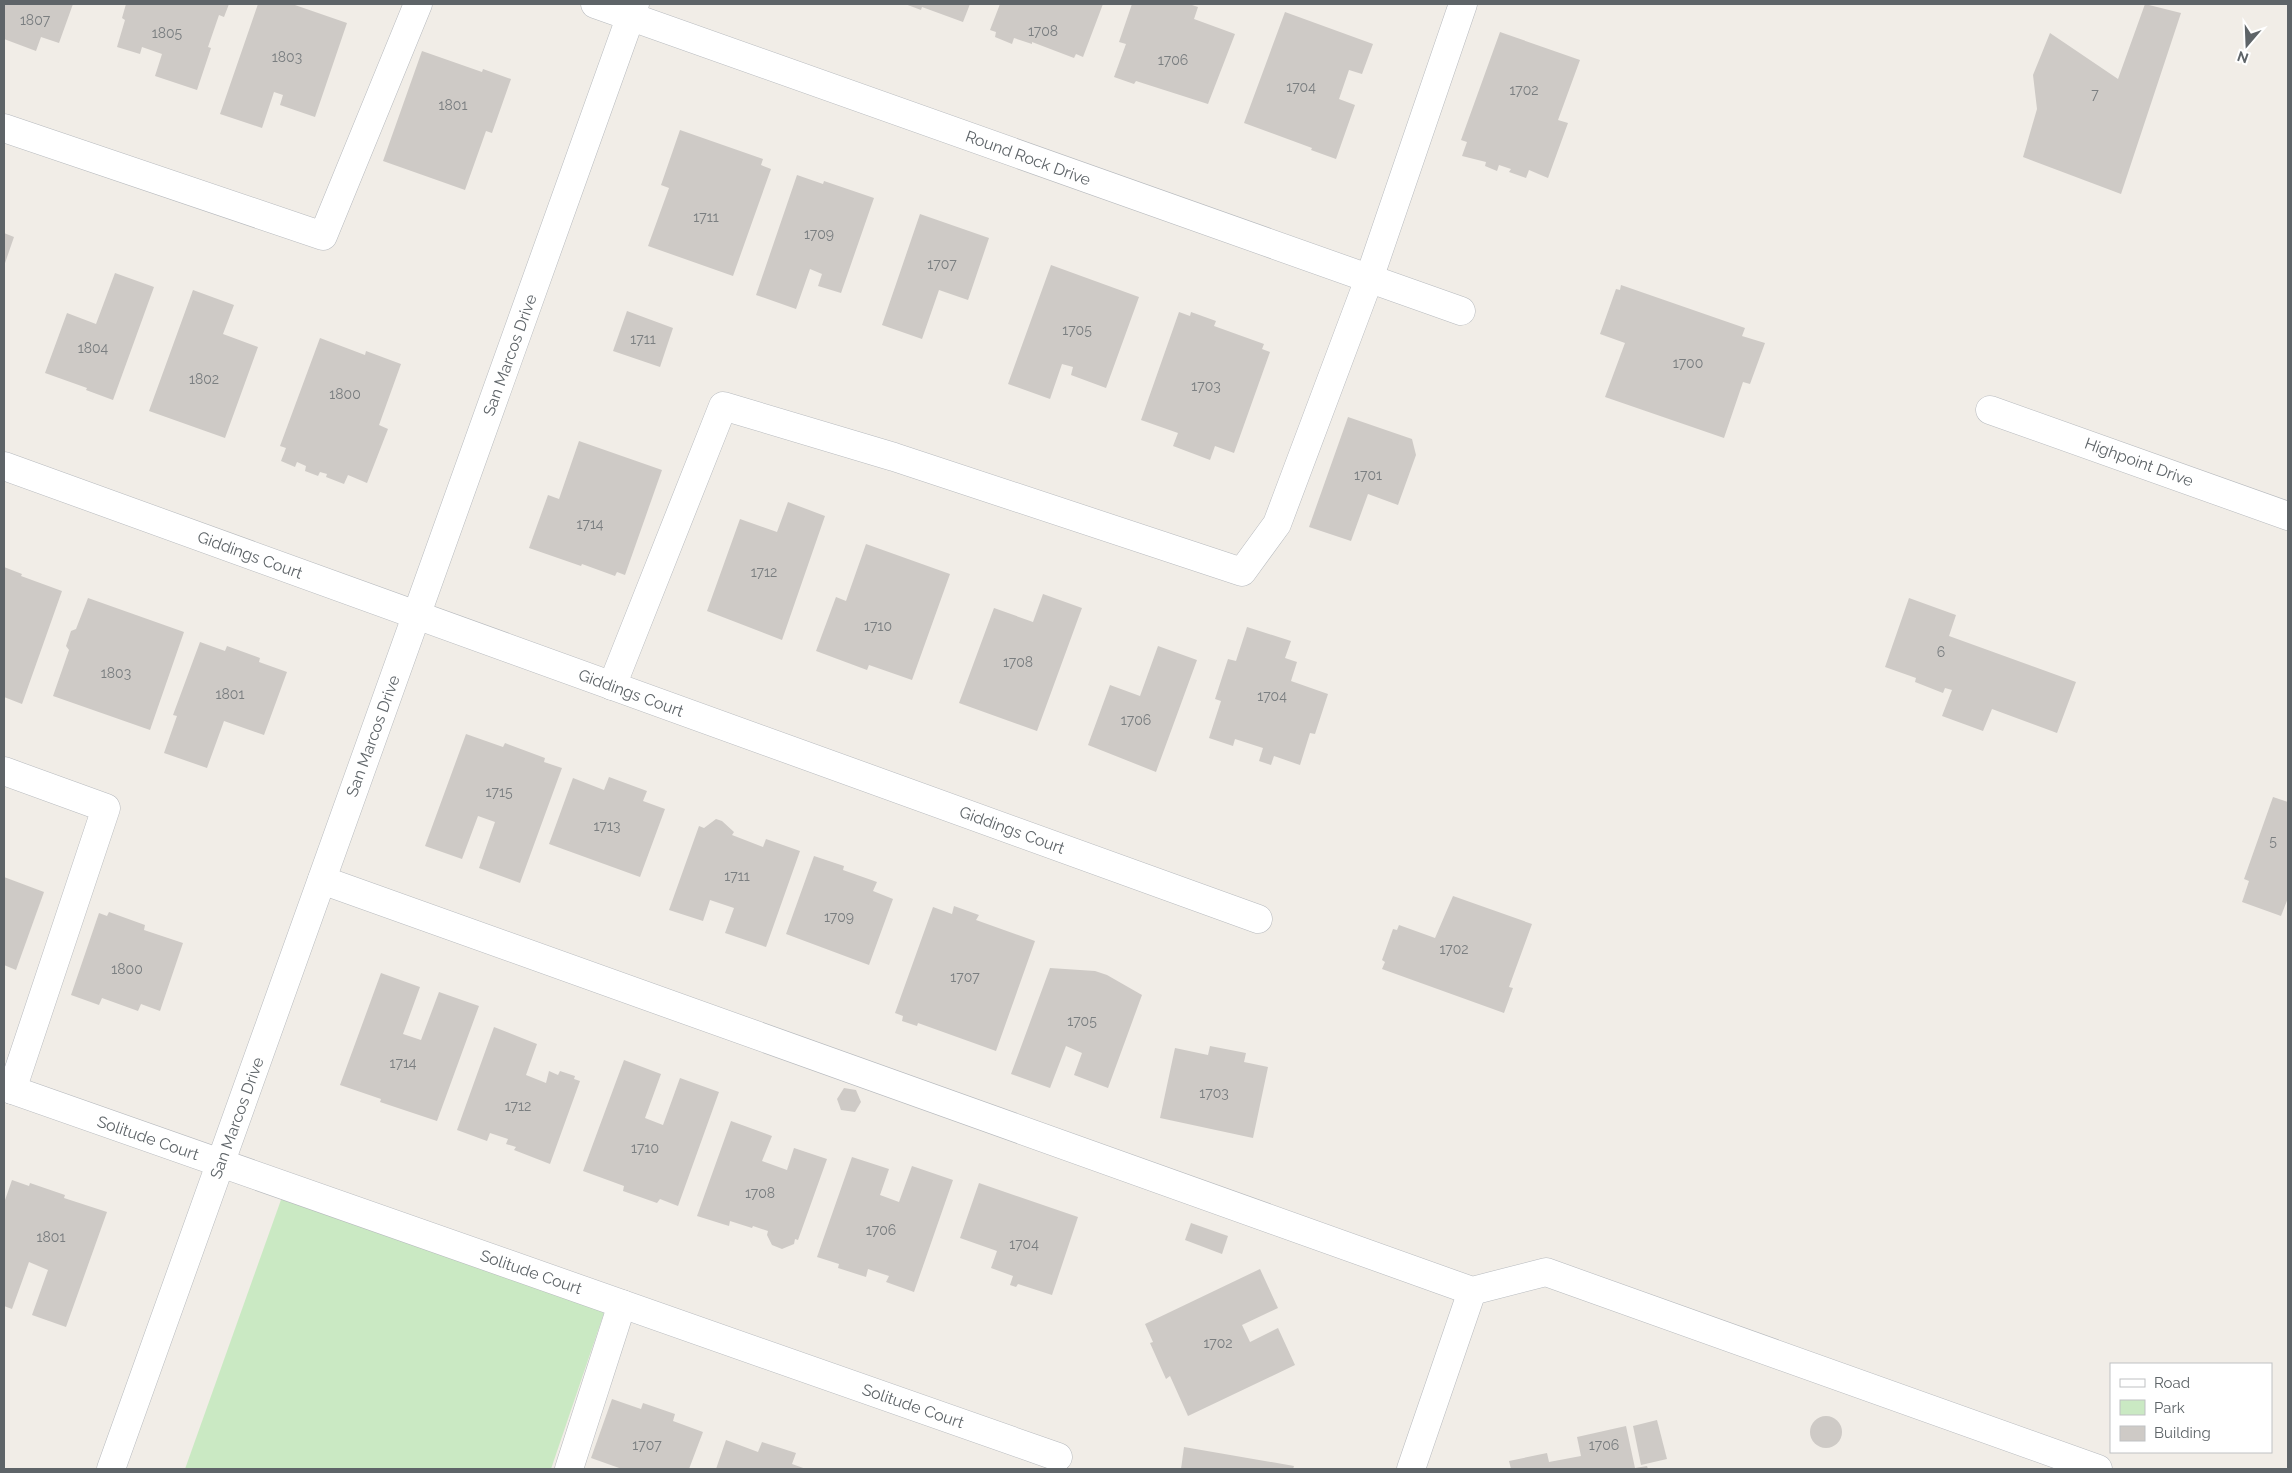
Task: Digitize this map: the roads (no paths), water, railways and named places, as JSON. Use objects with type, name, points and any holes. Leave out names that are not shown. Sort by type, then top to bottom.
[{"type":"street","points":[[4,128],[324,236],[418,4]]},
{"type":"street","name":"Round Rock Drive","points":[[595,4],[633,10],[1368,279],[1461,311]]},
{"type":"street","points":[[612,686],[723,406],[894,457],[1242,572],[1277,524],[1368,279],[1463,4]]},
{"type":"street","name":"San Marcos Drive","points":[[111,1469],[633,10]]},
{"type":"street","name":"Highpoint Drive","points":[[1990,410],[2288,516]]},
{"type":"street","name":"Giddings Court","points":[[4,466],[1258,919]]},
{"type":"street","points":[[4,771],[106,808],[8,1089]]},
{"type":"street","points":[[322,880],[1472,1291],[1546,1272],[2098,1469]]},
{"type":"street","name":"Solitude Court","points":[[8,1089],[1058,1457]]},
{"type":"street","points":[[1411,1469],[1472,1291]]},
{"type":"street","points":[[569,1469],[622,1304]]}]
